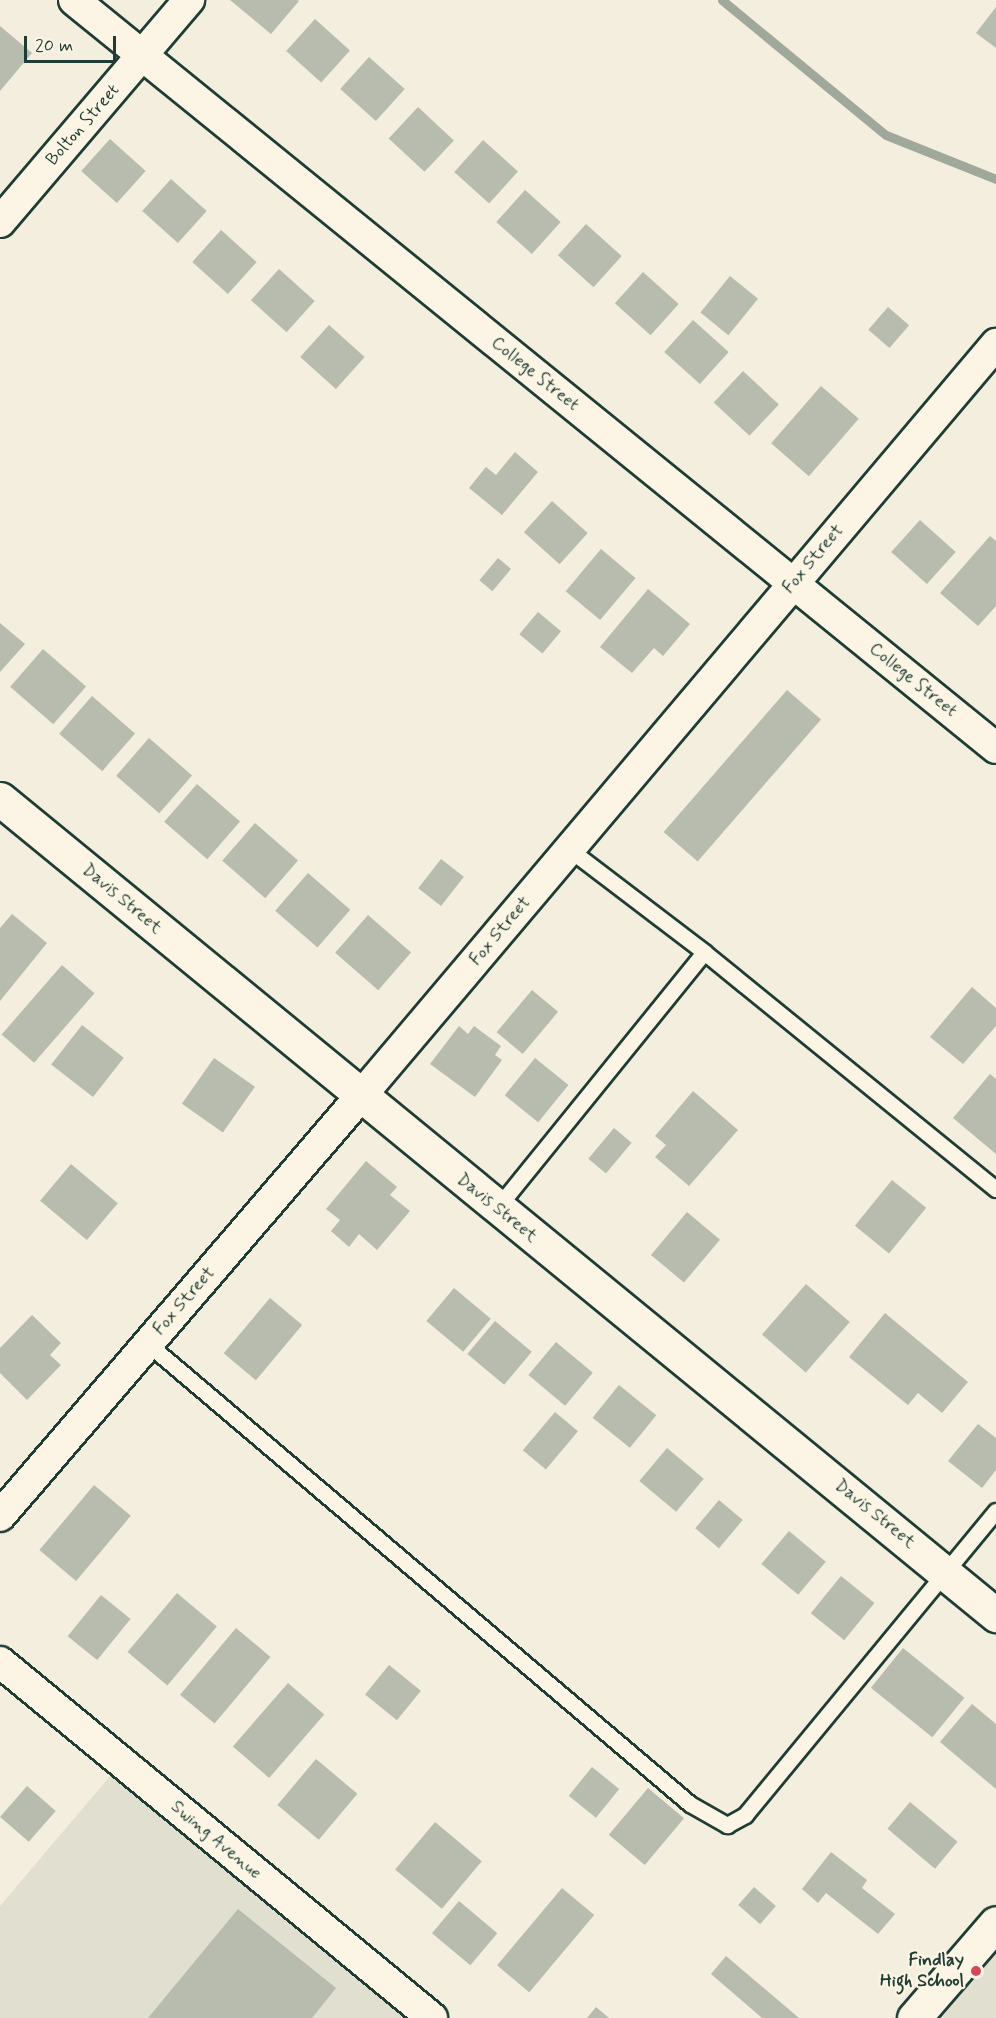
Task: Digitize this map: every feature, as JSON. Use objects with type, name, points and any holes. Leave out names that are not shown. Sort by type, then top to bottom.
[{"type":"street","name":"College Street","points":[[74,0],[996,748]]},
{"type":"street","name":"Bolton Street","points":[[0,222],[189,0]]},
{"type":"street","name":"Fox Street","points":[[0,1516],[360,1097],[996,344]]},
{"type":"street","name":"Davis Street","points":[[0,798],[360,1097],[996,1615]]},
{"type":"street","name":"Swing Avenue","points":[[0,1662],[432,2018]]},
{"type":"street","points":[[914,2018],[996,1923]]},
{"type":"lane","points":[[569,849],[704,952],[996,1189]]},
{"type":"lane","points":[[497,1208],[704,952]]},
{"type":"lane","points":[[147,1343],[681,1797],[727,1825],[745,1815],[944,1571],[996,1511]]},
{"type":"shaded area","points":[[122,1762],[431,2018],[0,2018],[0,1906]]},
{"type":"shaded area","name":"Findlay High School","points":[[996,1923],[996,2018],[915,2018]]},
{"type":"building","points":[[230,0],[297,0],[299,1],[271,34]]},
{"type":"building","points":[[996,7],[996,48],[976,33]]},
{"type":"building","points":[[315,19],[350,50],[321,82],[286,51]]},
{"type":"building","points":[[0,26],[32,53],[0,91]]},
{"type":"building","points":[[369,57],[405,89],[376,121],[340,89]]},
{"type":"building","points":[[418,107],[454,140],[425,172],[389,138]]},
{"type":"building","points":[[110,139],[146,171],[117,203],[81,171]]},
{"type":"building","points":[[483,140],[518,171],[489,203],[454,172]]},
{"type":"building","points":[[171,179],[207,211],[178,243],[142,211]]},
{"type":"building","points":[[525,190],[561,222],[532,254],[496,222]]},
{"type":"building","points":[[586,224],[622,256],[594,287],[558,255]]},
{"type":"building","points":[[221,230],[257,262],[228,294],[192,262]]},
{"type":"building","points":[[279,269],[315,301],[287,332],[251,300]]},
{"type":"building","points":[[643,272],[679,304],[651,335],[615,303]]},
{"type":"building","points":[[730,276],[758,299],[728,335],[700,313]]},
{"type":"building","points":[[888,307],[909,325],[889,348],[868,330]]},
{"type":"building","points":[[693,320],[729,352],[700,384],[664,352]]},
{"type":"building","points":[[329,325],[365,357],[336,389],[300,357]]},
{"type":"building","points":[[743,371],[779,404],[750,436],[714,402]]},
{"type":"building","points":[[821,386],[859,419],[809,476],[771,443]]},
{"type":"building","points":[[515,452],[538,472],[502,515],[469,488],[486,467],[496,475]]},
{"type":"building","points":[[552,501],[588,533],[560,564],[524,532]]},
{"type":"building","points":[[920,520],[956,552],[927,584],[891,552]]},
{"type":"building","points":[[990,536],[996,541],[996,606],[978,626],[940,593]]},
{"type":"building","points":[[601,549],[635,578],[600,620],[566,591]]},
{"type":"building","points":[[498,558],[511,569],[492,591],[479,580]]},
{"type":"building","points":[[648,589],[690,624],[663,656],[654,648],[632,673],[600,647]]},
{"type":"building","points":[[538,612],[561,631],[542,653],[519,634]]},
{"type":"building","points":[[0,623],[25,644],[0,672]]},
{"type":"building","points":[[43,649],[86,686],[53,724],[10,687]]},
{"type":"building","points":[[787,690],[821,720],[698,861],[664,832]]},
{"type":"building","points":[[92,696],[135,733],[102,771],[59,734]]},
{"type":"building","points":[[149,738],[192,775],[159,813],[116,776]]},
{"type":"building","points":[[197,784],[240,821],[207,859],[164,822]]},
{"type":"building","points":[[255,823],[298,860],[265,898],[222,861]]},
{"type":"building","points":[[441,859],[464,877],[441,906],[418,888]]},
{"type":"building","points":[[308,873],[350,910],[317,947],[275,911]]},
{"type":"building","points":[[12,914],[47,943],[0,1001],[0,928]]},
{"type":"building","points":[[368,915],[411,952],[378,990],[335,953]]},
{"type":"building","points":[[62,965],[94,993],[34,1063],[2,1034]]},
{"type":"building","points":[[972,987],[996,1008],[996,1026],[963,1064],[930,1037]]},
{"type":"building","points":[[532,990],[558,1012],[523,1054],[497,1032]]},
{"type":"building","points":[[82,1025],[124,1058],[93,1097],[51,1064]]},
{"type":"building","points":[[459,1026],[468,1034],[474,1026],[501,1046],[495,1055],[502,1060],[475,1097],[430,1064]]},
{"type":"building","points":[[214,1058],[255,1087],[223,1133],[182,1104]]},
{"type":"building","points":[[535,1058],[568,1085],[538,1122],[505,1095]]},
{"type":"building","points":[[990,1074],[996,1079],[996,1154],[953,1118]]},
{"type":"building","points":[[693,1091],[738,1130],[689,1186],[655,1157],[666,1145],[655,1136]]},
{"type":"building","points":[[614,1128],[632,1143],[606,1173],[588,1159]]},
{"type":"building","points":[[366,1161],[397,1187],[390,1195],[410,1211],[377,1250],[359,1234],[349,1247],[331,1231],[340,1220],[326,1209]]},
{"type":"building","points":[[71,1164],[118,1203],[87,1240],[40,1201]]},
{"type":"building","points":[[892,1180],[926,1208],[889,1254],[855,1226]]},
{"type":"building","points":[[687,1212],[720,1240],[684,1283],[651,1255]]},
{"type":"building","points":[[806,1284],[850,1322],[806,1373],[762,1335]]},
{"type":"building","points":[[454,1288],[491,1319],[463,1352],[426,1321]]},
{"type":"building","points":[[270,1298],[302,1325],[256,1380],[224,1353]]},
{"type":"building","points":[[885,1313],[968,1382],[942,1413],[918,1393],[908,1405],[849,1357]]},
{"type":"building","points":[[32,1315],[61,1343],[50,1355],[61,1365],[27,1400],[0,1373],[0,1348]]},
{"type":"building","points":[[495,1321],[532,1352],[504,1385],[467,1354]]},
{"type":"building","points":[[556,1342],[593,1373],[565,1406],[528,1375]]},
{"type":"building","points":[[619,1385],[656,1415],[630,1448],[593,1418]]},
{"type":"building","points":[[555,1412],[578,1431],[546,1470],[523,1450]]},
{"type":"building","points":[[978,1424],[996,1438],[996,1470],[982,1488],[948,1461]]},
{"type":"building","points":[[667,1448],[704,1479],[676,1512],[639,1481]]},
{"type":"building","points":[[94,1485],[131,1516],[76,1581],[39,1550]]},
{"type":"building","points":[[719,1500],[743,1520],[719,1548],[695,1528]]},
{"type":"building","points":[[789,1531],[826,1562],[798,1595],[761,1564]]},
{"type":"building","points":[[841,1576],[874,1603],[844,1640],[811,1613]]},
{"type":"building","points":[[177,1593],[217,1626],[167,1685],[128,1652]]},
{"type":"building","points":[[101,1595],[131,1619],[97,1660],[68,1636]]},
{"type":"building","points":[[236,1628],[270,1657],[215,1724],[180,1695]]},
{"type":"building","points":[[903,1648],[964,1698],[932,1737],[871,1688]]},
{"type":"building","points":[[389,1665],[421,1691],[397,1720],[365,1695]]},
{"type":"building","points":[[288,1683],[324,1714],[269,1778],[233,1746]]},
{"type":"building","points":[[972,1704],[996,1724],[996,1789],[940,1742]]},
{"type":"building","points":[[316,1759],[357,1794],[319,1840],[277,1805]]},
{"type":"building","points":[[592,1767],[619,1789],[596,1818],[569,1796]]},
{"type":"building","points":[[27,1786],[56,1811],[29,1842],[0,1817]]},
{"type":"building","points":[[648,1788],[684,1818],[645,1865],[609,1835]]},
{"type":"building","points":[[910,1802],[957,1842],[935,1869],[888,1829]]},
{"type":"building","points":[[435,1822],[482,1861],[442,1909],[395,1869]]},
{"type":"building","points":[[831,1852],[867,1880],[862,1888],[895,1914],[878,1934],[826,1893],[818,1903],[802,1889]]},
{"type":"building","points":[[754,1887],[776,1906],[760,1924],[738,1905]]},
{"type":"building","points":[[562,1888],[594,1915],[529,1992],[497,1965]]},
{"type":"building","points":[[459,1901],[497,1933],[470,1965],[432,1933]]},
{"type":"building","points":[[238,1909],[336,1988],[312,2018],[148,2018]]},
{"type":"building","points":[[726,1956],[799,2018],[762,2018],[711,1974]]},
{"type":"building","points":[[596,2007],[609,2018],[587,2018]]},
{"type":"waterway","points":[[722,0],[886,135],[996,179]]},
{"type":"place","name":"Findlay High School","points":[[976,1971]]}]
